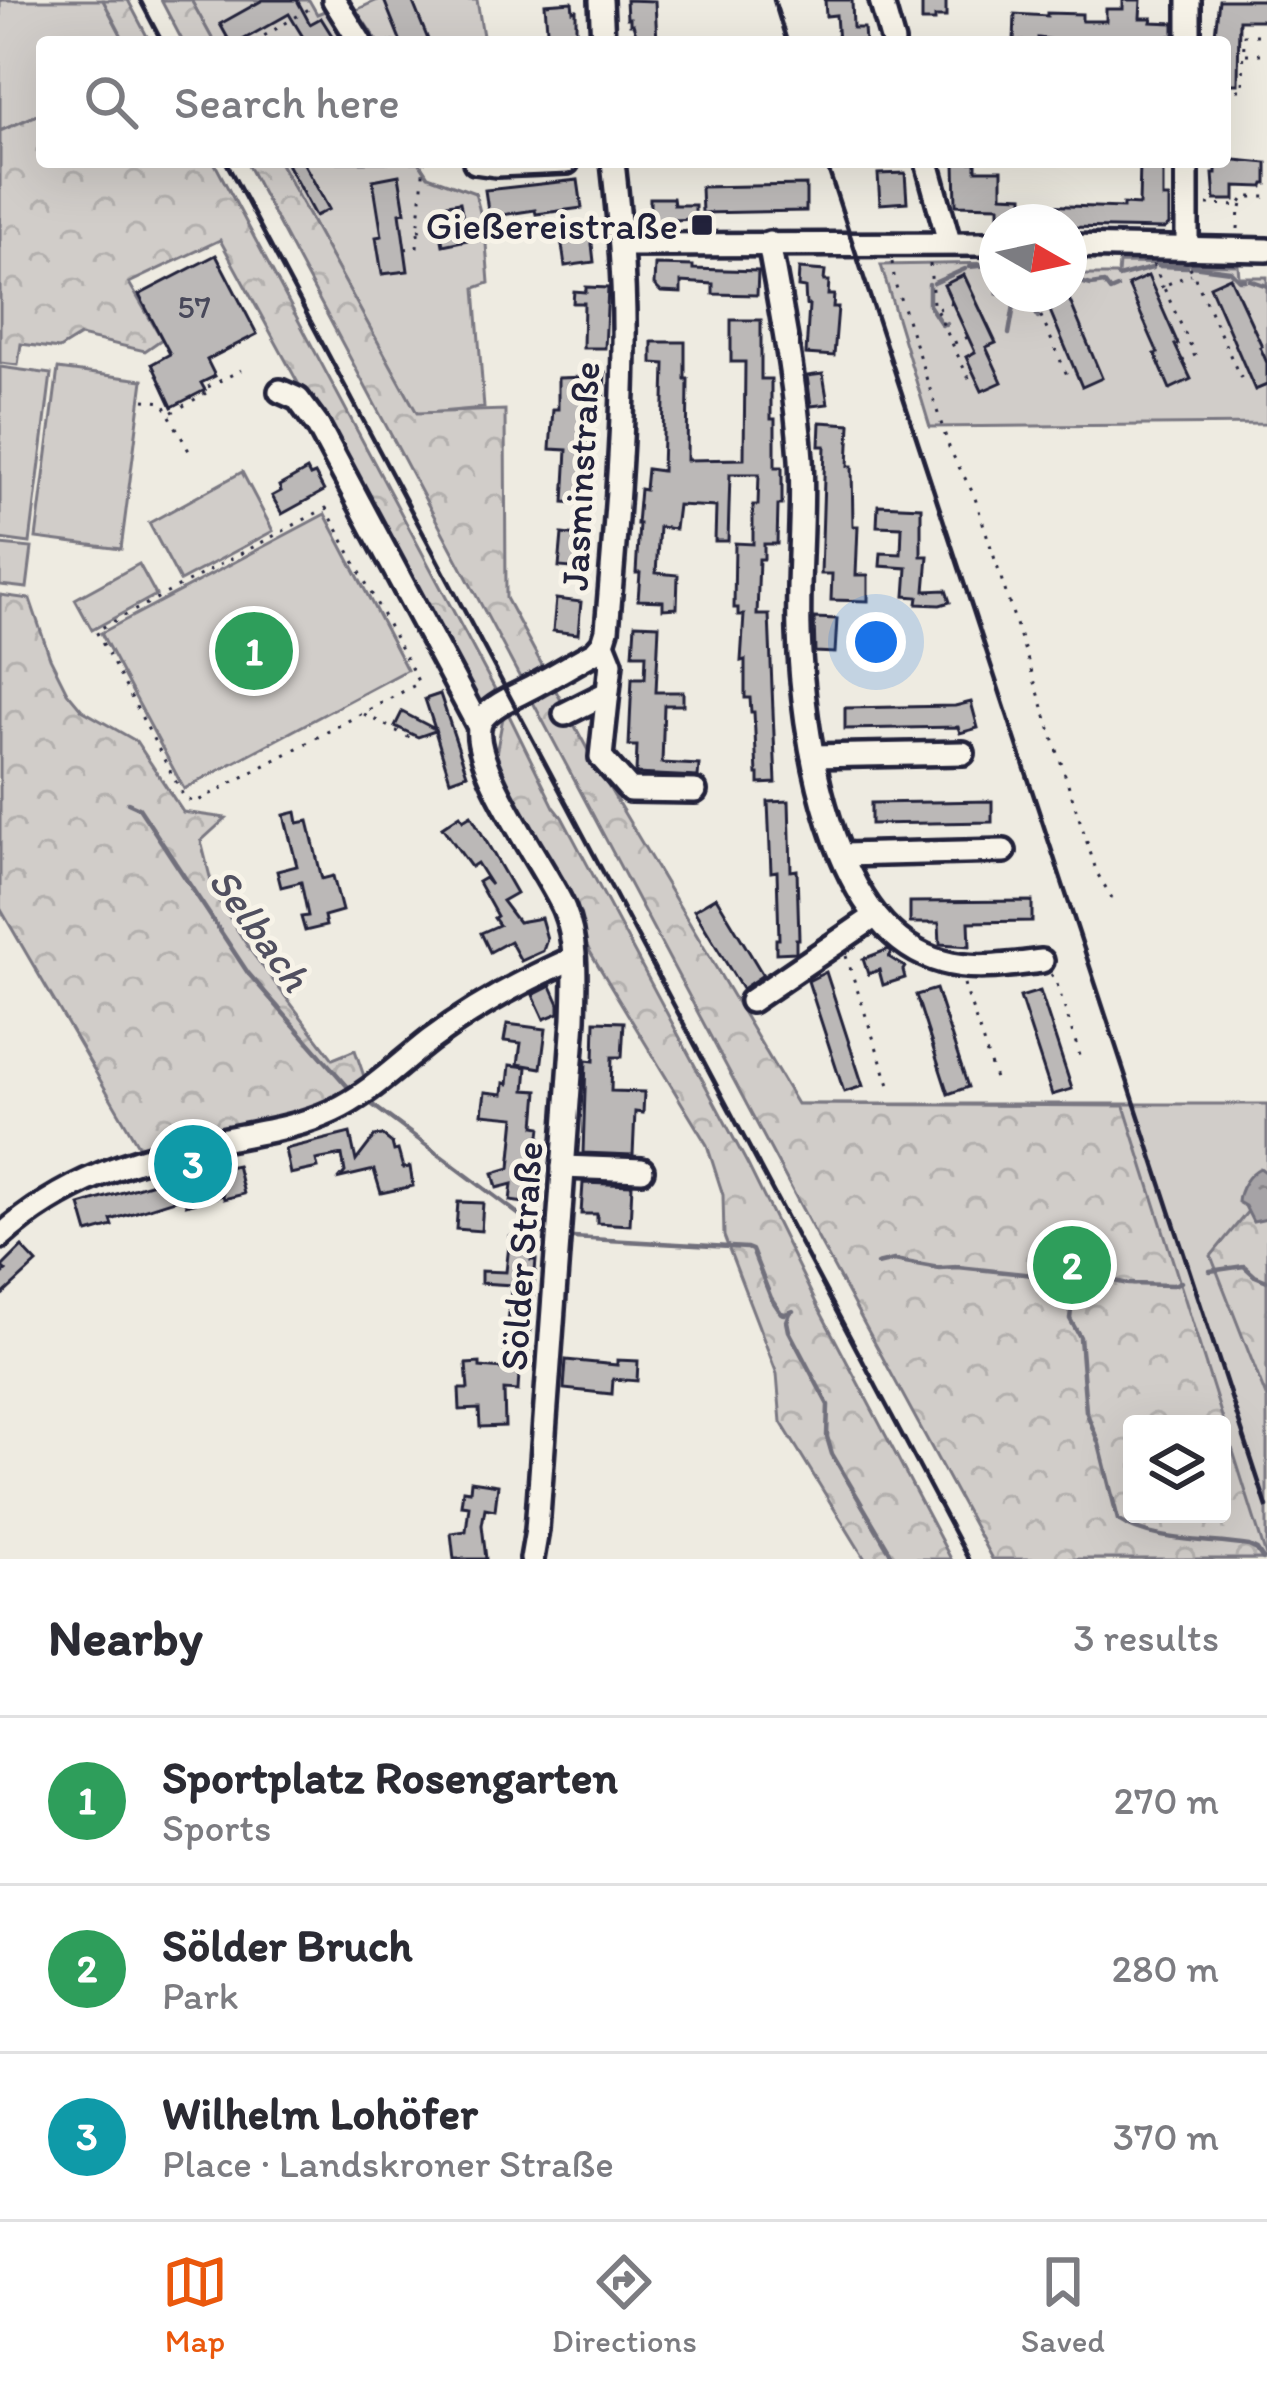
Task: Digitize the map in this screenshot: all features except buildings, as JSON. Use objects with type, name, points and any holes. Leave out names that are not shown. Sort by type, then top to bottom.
[{"type":"street","points":[[601,0],[603,36]]},
{"type":"street","points":[[881,0],[891,36]]},
{"type":"street","points":[[1189,0],[1189,36]]},
{"type":"street","points":[[337,2],[357,36]]},
{"type":"street","name":"Jasminstraße","points":[[478,725],[492,709],[595,652],[607,630],[625,342],[614,168]]},
{"type":"street","points":[[928,168],[939,242]]},
{"type":"street","points":[[1185,249],[1187,168]]},
{"type":"street","points":[[769,243],[792,372],[801,462],[800,668],[812,756],[842,855],[874,917],[909,948],[963,965],[1042,962]]},
{"type":"street","points":[[622,245],[979,243]]},
{"type":"street","points":[[1087,246],[1267,250]]},
{"type":"street","points":[[0,1238],[45,1200],[96,1175],[337,1110],[435,1036],[529,979],[574,958],[564,908],[488,771],[478,725],[318,426],[298,399],[280,391]]},
{"type":"street","points":[[603,643],[610,663],[601,757],[630,790],[695,791]]},
{"type":"street","points":[[565,714],[608,693]]},
{"type":"street","points":[[812,756],[963,753]]},
{"type":"street","points":[[842,855],[1004,851]]},
{"type":"street","points":[[751,1001],[874,917]]},
{"type":"street","name":"Sölder Straße","points":[[532,1559],[552,1397],[574,958]]},
{"type":"street","points":[[563,1167],[642,1170]]},
{"type":"path","points":[[259,36],[285,20],[337,2]]},
{"type":"path","points":[[1231,90],[1243,90],[1244,35],[1267,35]]},
{"type":"path","points":[[1244,54],[1267,54]]},
{"type":"path","points":[[405,249],[417,247],[423,168]]},
{"type":"path","points":[[1238,231],[1239,206],[1245,197],[1267,197]]},
{"type":"path","points":[[1187,205],[1249,208]]},
{"type":"path","points":[[418,230],[440,228]]},
{"type":"path","points":[[939,242],[933,303],[968,377],[974,375]]},
{"type":"path","points":[[889,243],[895,284],[950,450],[974,495],[1097,874],[1112,898]]},
{"type":"path","points":[[1185,249],[1240,376],[1247,373]]},
{"type":"path","points":[[1154,290],[1192,273]]},
{"type":"path","points":[[1163,286],[1195,355],[1182,361]]},
{"type":"path","points":[[936,310],[952,303]]},
{"type":"path","points":[[1209,309],[1219,304]]},
{"type":"path","points":[[1039,312],[1067,375],[1074,372]]},
{"type":"path","points":[[1170,325],[1179,320]]},
{"type":"path","points":[[1052,340],[1062,336]]},
{"type":"path","points":[[952,344],[968,337]]},
{"type":"path","points":[[1224,343],[1234,338]]},
{"type":"path","points":[[169,414],[241,370]]},
{"type":"path","points":[[144,400],[164,402],[189,451]]},
{"type":"path","points":[[326,508],[419,683],[363,714],[196,802],[185,799],[96,631],[326,508]]},
{"type":"path","points":[[363,714],[416,741]]},
{"type":"path","points":[[840,941],[889,1085]]},
{"type":"path","points":[[1042,962],[1056,981],[1082,1063]]},
{"type":"path","points":[[963,965],[964,984],[997,1085]]},
{"type":"green space","points":[[0,0],[103,0],[122,36],[36,36],[36,116],[0,131]]},
{"type":"green space","points":[[103,0],[128,0],[147,36],[122,36]]},
{"type":"green space","points":[[161,0],[191,0],[211,36],[180,36]]},
{"type":"green space","points":[[191,0],[309,0],[317,14],[327,10],[342,36],[211,36]]},
{"type":"green space","points":[[378,0],[477,0],[483,36],[374,36],[356,10]]},
{"type":"green space","points":[[36,116],[36,168],[217,168],[499,697],[487,704],[471,700],[220,240],[129,283],[162,339],[145,351],[80,336],[59,349],[21,344],[18,365],[0,363],[0,131]]},
{"type":"green space","points":[[249,168],[282,168],[417,413],[505,410],[506,598],[598,769],[797,1104],[1124,1106],[1222,1415],[1123,1415],[1123,1523],[1231,1523],[1231,1445],[1267,1559],[992,1559]]},
{"type":"green space","points":[[282,168],[423,168],[428,176],[475,193],[485,231],[489,283],[475,288],[484,408],[417,414]]},
{"type":"green space","points":[[979,263],[979,312],[1087,312],[1087,275],[1118,275],[1119,263],[1238,265],[1239,277],[1267,277],[1267,424],[930,427],[881,265]]},
{"type":"green space","points":[[0,367],[51,374],[30,543],[0,539]]},
{"type":"green space","points":[[58,369],[143,380],[121,549],[36,538]]},
{"type":"green space","points":[[242,472],[273,531],[180,581],[149,523]]},
{"type":"green space","points":[[325,514],[407,670],[184,789],[101,633]]},
{"type":"green space","points":[[0,545],[32,548],[27,588],[0,585]]},
{"type":"green space","points":[[139,564],[156,595],[92,630],[75,599]]},
{"type":"green space","points":[[0,595],[30,599],[67,692],[82,710],[136,741],[183,812],[226,818],[201,841],[214,893],[250,950],[333,1059],[355,1050],[366,1082],[323,1109],[233,1132],[196,1135],[142,1152],[0,908]]},
{"type":"green space","points":[[505,707],[951,1559],[865,1559],[781,1422],[777,1374],[724,1236],[723,1195],[707,1145],[589,950],[495,759]]},
{"type":"green space","points":[[797,1104],[1267,1104],[1267,1559],[1026,1559]]},
{"type":"green space","points":[[1267,1188],[1267,1399],[1211,1256]]},
{"type":"water","points":[[1260,1168],[1267,1173],[1267,1219],[1253,1222],[1238,1202],[1245,1182]]},
{"type":"waterway","points":[[969,267],[979,266]]},
{"type":"waterway","points":[[1158,266],[1187,267]]},
{"type":"waterway","points":[[1192,266],[1230,271],[1245,280]]},
{"type":"waterway","points":[[1118,277],[1152,268]]},
{"type":"waterway","points":[[934,283],[965,269]]},
{"type":"waterway","points":[[1250,280],[1267,286]]},
{"type":"waterway","points":[[1087,284],[1104,283],[1110,291],[1117,288]]},
{"type":"waterway","points":[[929,284],[929,305],[942,325]]},
{"type":"waterway","points":[[1009,334],[1013,312]]},
{"type":"waterway","points":[[1036,312],[1038,317]]},
{"type":"waterway","name":"Selbach","points":[[128,803],[139,808],[248,973],[348,1087]]},
{"type":"waterway","name":"Selbach","points":[[366,1100],[545,1234]]},
{"type":"waterway","name":"Selbach","points":[[573,1238],[747,1248],[781,1313],[793,1311]]},
{"type":"waterway","name":"Selbach","points":[[877,1264],[894,1260],[1128,1284],[1181,1282]]},
{"type":"waterway","name":"Selbach","points":[[1210,1271],[1244,1266],[1267,1281]]},
{"type":"waterway","points":[[1061,1278],[1070,1319],[1080,1337],[1086,1411],[1118,1520],[1147,1533],[1249,1546],[1263,1559]]},
{"type":"waterway","points":[[790,1313],[789,1331],[828,1405],[827,1437],[832,1454],[894,1559]]},
{"type":"railway","points":[[140,0],[159,36]]},
{"type":"railway","points":[[774,0],[785,36]]},
{"type":"railway","points":[[229,168],[968,1559]]},
{"type":"railway","points":[[828,168],[1267,1507]]},
{"type":"place","name":"Gießereistraße","points":[[702,225]]},
{"type":"place","name":"Sportplatz Rosengarten","points":[[254,651]]},
{"type":"place","name":"Wilhelm Lohöfer","points":[[193,1164]]},
{"type":"place","name":"Sölder Bruch","points":[[1072,1265]]}]
